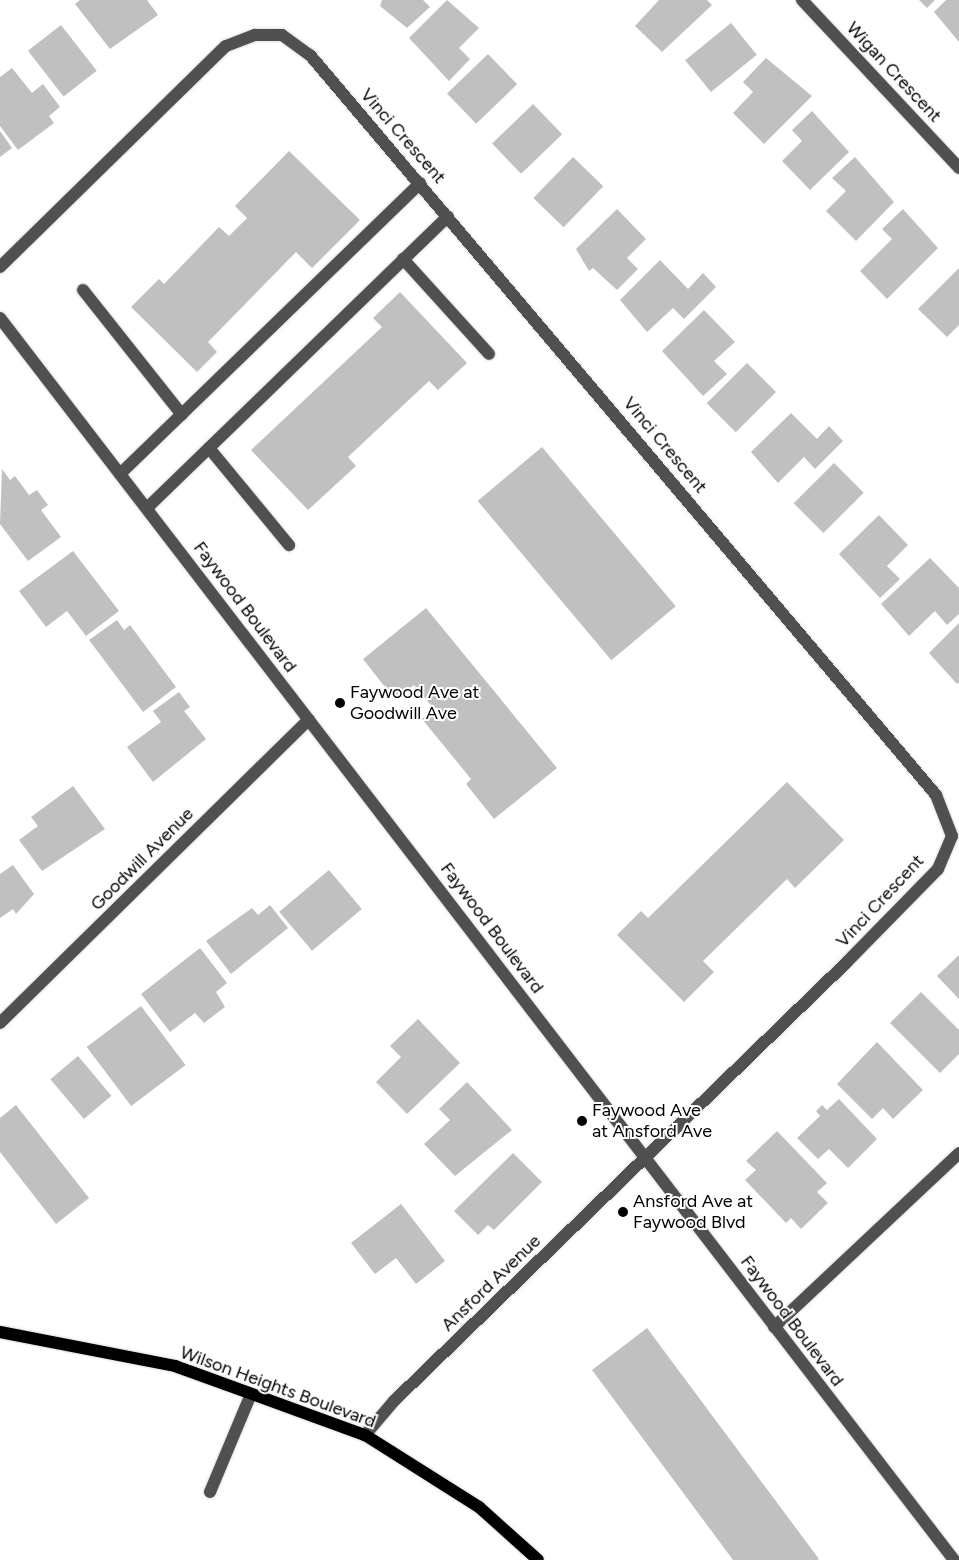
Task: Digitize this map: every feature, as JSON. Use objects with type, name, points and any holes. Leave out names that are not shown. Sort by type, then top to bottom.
[{"type":"main road","name":"Wilson Heights Boulevard","points":[[0,1332],[175,1366],[365,1435],[479,1507],[538,1560]]},
{"type":"street","name":"Wigan Crescent","points":[[802,0],[959,168]]},
{"type":"street","name":"Vinci Crescent","points":[[0,266],[226,46],[255,35],[282,35],[310,55],[936,795],[952,836],[938,869],[645,1159]]},
{"type":"street","points":[[120,474],[420,183]]},
{"type":"street","points":[[147,508],[448,216]]},
{"type":"street","points":[[403,260],[489,354]]},
{"type":"street","points":[[83,290],[182,414]]},
{"type":"street","name":"Faywood Boulevard","points":[[0,318],[954,1560]]},
{"type":"street","points":[[209,448],[289,545]]},
{"type":"street","name":"Goodwill Avenue","points":[[0,1023],[309,719]]},
{"type":"street","points":[[774,1327],[959,1153]]},
{"type":"street","name":"Ansford Avenue","points":[[365,1435],[394,1401],[645,1159]]},
{"type":"street","points":[[210,1492],[251,1394]]},
{"type":"building","points":[[80,0],[147,0],[158,15],[110,49],[75,4]]},
{"type":"building","points":[[382,0],[423,0],[430,7],[407,28],[380,6]]},
{"type":"building","points":[[447,0],[479,28],[459,48],[470,59],[449,81],[409,38]]},
{"type":"building","points":[[659,0],[707,0],[712,5],[662,52],[635,26]]},
{"type":"building","points":[[919,0],[935,0],[927,8]]},
{"type":"building","points":[[946,0],[959,0],[959,42],[934,12]]},
{"type":"building","points":[[731,23],[757,55],[711,92],[685,60]]},
{"type":"building","points":[[61,25],[97,71],[64,97],[28,51]]},
{"type":"building","points":[[488,54],[517,84],[476,124],[447,94]]},
{"type":"building","points":[[766,58],[812,96],[764,144],[733,113],[753,92],[743,82]]},
{"type":"building","points":[[12,68],[32,93],[43,84],[60,107],[49,116],[54,123],[18,150],[0,126],[0,77]]},
{"type":"building","points":[[533,104],[562,134],[521,174],[492,144]]},
{"type":"building","points":[[812,111],[849,152],[810,190],[782,161],[802,141],[792,130]]},
{"type":"building","points":[[0,131],[12,148],[0,157]]},
{"type":"building","points":[[289,151],[360,220],[312,268],[296,252],[208,342],[217,352],[197,372],[131,307],[159,279],[164,284],[219,227],[229,236],[247,218],[235,206]]},
{"type":"building","points":[[573,157],[603,186],[564,227],[533,198]]},
{"type":"building","points":[[855,157],[894,202],[856,241],[826,211],[846,191],[832,178]]},
{"type":"building","points":[[617,209],[646,239],[627,258],[638,269],[617,290],[593,268],[589,271],[576,249]]},
{"type":"building","points":[[903,209],[938,248],[887,299],[860,271],[892,239],[882,229]]},
{"type":"building","points":[[660,260],[688,289],[703,273],[716,287],[684,319],[673,308],[647,332],[620,300]]},
{"type":"building","points":[[959,268],[959,325],[947,337],[918,309]]},
{"type":"building","points":[[400,292],[467,363],[438,390],[429,381],[348,457],[356,466],[308,510],[251,450],[382,327],[373,318]]},
{"type":"building","points":[[704,310],[735,342],[714,361],[727,374],[703,396],[662,351]]},
{"type":"building","points":[[747,363],[776,392],[736,432],[707,403]]},
{"type":"building","points":[[791,413],[817,439],[829,426],[843,441],[815,469],[804,457],[778,483],[751,452]]},
{"type":"building","points":[[542,447],[676,606],[611,660],[478,501]]},
{"type":"building","points":[[834,463],[864,493],[823,533],[794,503]]},
{"type":"building","points":[[2,469],[10,480],[15,476],[29,495],[37,490],[48,505],[41,510],[61,537],[28,561],[0,524]]},
{"type":"building","points":[[879,515],[908,545],[887,566],[900,579],[880,598],[839,554]]},
{"type":"building","points":[[73,551],[119,611],[86,636],[67,611],[46,627],[19,591]]},
{"type":"building","points":[[930,558],[959,588],[959,614],[947,625],[935,611],[909,636],[881,604]]},
{"type":"building","points":[[426,608],[557,768],[494,819],[466,784],[471,779],[422,719],[434,709],[414,685],[395,700],[363,659]]},
{"type":"building","points":[[117,620],[124,630],[130,625],[176,687],[143,712],[89,640]]},
{"type":"building","points":[[959,623],[959,682],[957,684],[929,653]]},
{"type":"building","points":[[179,692],[190,707],[184,711],[206,739],[153,782],[127,747],[161,722],[153,711]]},
{"type":"building","points":[[787,782],[844,840],[795,888],[787,879],[703,961],[714,972],[684,1002],[617,935],[641,911],[648,918]]},
{"type":"building","points":[[73,786],[105,829],[42,871],[19,840],[38,826],[31,817]]},
{"type":"building","points":[[13,865],[34,894],[16,914],[13,909],[0,918],[0,874]]},
{"type":"building","points":[[329,870],[362,909],[312,951],[279,912]]},
{"type":"building","points":[[270,905],[288,928],[231,974],[206,941],[252,908],[258,915]]},
{"type":"building","points":[[200,948],[227,983],[216,992],[225,1007],[204,1023],[195,1013],[170,1032],[141,994]]},
{"type":"building","points":[[959,955],[959,999],[937,976]]},
{"type":"building","points":[[921,992],[959,1030],[959,1054],[940,1073],[890,1023]]},
{"type":"building","points":[[141,1006],[186,1065],[131,1106],[87,1047]]},
{"type":"building","points":[[418,1019],[460,1063],[407,1114],[376,1082],[401,1057],[390,1046]]},
{"type":"building","points":[[877,1042],[923,1090],[893,1119],[883,1108],[872,1119],[837,1084]]},
{"type":"building","points":[[78,1056],[111,1096],[84,1119],[50,1079]]},
{"type":"building","points":[[467,1082],[512,1130],[455,1176],[424,1144],[450,1120],[439,1109]]},
{"type":"building","points":[[839,1099],[877,1139],[848,1168],[829,1149],[818,1159],[797,1138],[820,1116],[816,1111],[822,1105],[827,1110]]},
{"type":"building","points":[[16,1105],[89,1198],[56,1224],[0,1152],[0,1118]]},
{"type":"building","points":[[777,1131],[827,1183],[817,1192],[828,1203],[801,1229],[791,1218],[786,1223],[745,1180],[756,1170],[746,1161]]},
{"type":"building","points":[[513,1153],[542,1182],[494,1230],[488,1225],[478,1235],[454,1211]]},
{"type":"building","points":[[401,1204],[445,1261],[416,1284],[396,1258],[375,1274],[351,1243]]},
{"type":"building","points":[[647,1328],[819,1559],[733,1560],[592,1370]]},
{"type":"place","name":"Faywood Ave at Goodwill Ave","points":[[340,703]]},
{"type":"place","name":"Faywood Ave at Ansford Ave","points":[[582,1121]]},
{"type":"place","name":"Ansford Ave at Faywood Blvd","points":[[623,1212]]}]
